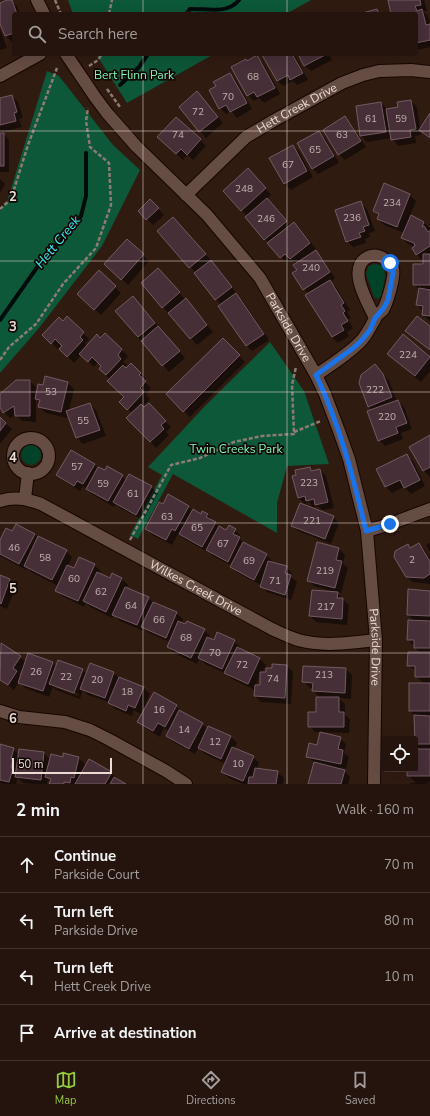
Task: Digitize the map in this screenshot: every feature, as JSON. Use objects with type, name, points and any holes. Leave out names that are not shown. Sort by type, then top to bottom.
[{"type":"street","points":[[36,0],[43,12]]},
{"type":"street","points":[[0,76],[36,56]]},
{"type":"street","name":"Parkside Drive","points":[[67,56],[107,113],[136,146],[207,215],[260,278],[316,375],[328,401],[346,452],[366,531],[376,640],[374,784]]},
{"type":"street","name":"Hett Creek Drive","points":[[186,195],[246,137],[342,83],[379,71],[411,70],[430,72]]},
{"type":"street","points":[[316,375],[339,360],[361,341],[370,330],[375,318],[383,309],[388,300],[393,268],[385,259],[379,256],[373,256],[363,261],[358,271],[361,287],[375,318]]},
{"type":"street","points":[[25,498],[28,474]]},
{"type":"street","name":"Wilkes Creek Drive","points":[[0,501],[12,498],[25,498],[42,504],[284,635],[299,640],[312,642],[352,643],[376,640]]},
{"type":"street","points":[[366,531],[402,520],[430,509]]},
{"type":"street","points":[[0,711],[19,717],[64,722],[90,730],[153,764],[186,784]]},
{"type":"path","points":[[55,0],[60,12]]},
{"type":"path","points":[[109,12],[112,0]]},
{"type":"path","points":[[86,60],[89,66],[98,60],[101,56]]},
{"type":"path","points":[[0,209],[11,198],[28,145],[56,68]]},
{"type":"path","points":[[103,84],[124,113]]},
{"type":"path","points":[[0,360],[8,347],[36,324],[62,284],[96,248],[110,205],[109,163],[90,147],[86,121],[88,108]]},
{"type":"path","points":[[294,432],[292,385],[296,367]]},
{"type":"path","points":[[130,540],[171,465],[200,458],[234,442],[262,436],[294,434],[294,432],[321,420]]},
{"type":"green space","points":[[68,0],[311,0],[290,12],[72,12]]},
{"type":"green space","name":"Bert Flinn Park","points":[[97,56],[210,56],[127,103]]},
{"type":"green space","points":[[47,71],[59,76],[113,145],[140,170],[102,246],[39,328],[0,373],[0,211],[7,202]]},
{"type":"green space","points":[[374,264],[380,265],[383,268],[385,275],[381,296],[378,299],[374,297],[366,274],[368,267]]},
{"type":"green space","name":"Twin Creeks Park","points":[[270,342],[304,391],[329,464],[287,466],[277,503],[277,533],[173,474],[138,539],[130,535],[162,475],[148,467],[205,406]]},
{"type":"green space","points":[[31,445],[38,448],[41,455],[38,462],[31,465],[24,462],[21,455],[24,448]]},
{"type":"building","points":[[7,0],[12,0],[16,12],[12,12],[12,34],[5,36],[0,24],[0,3]]},
{"type":"building","points":[[388,0],[420,0],[421,5],[415,6],[417,11],[422,9],[426,25],[430,24],[430,40],[418,43],[418,12],[391,12]]},
{"type":"building","points":[[377,9],[378,12],[366,12]]},
{"type":"building","points":[[258,56],[275,88],[257,97],[254,92],[247,96],[231,67],[246,59],[247,61]]},
{"type":"building","points":[[263,56],[293,56],[303,73],[290,80],[288,75],[277,81]]},
{"type":"building","points":[[299,56],[323,56],[304,66]]},
{"type":"building","points":[[230,73],[247,103],[230,112],[226,105],[219,109],[209,90],[216,86],[213,82]]},
{"type":"building","points":[[197,91],[218,117],[199,132],[179,107]]},
{"type":"building","points":[[12,95],[17,112],[14,113],[16,121],[0,125],[0,98]]},
{"type":"building","points":[[411,100],[416,129],[410,130],[411,137],[391,140],[386,109],[398,107],[397,102]]},
{"type":"building","points":[[381,102],[386,132],[360,136],[356,106]]},
{"type":"building","points":[[430,113],[430,138],[419,130]]},
{"type":"building","points":[[345,116],[361,141],[338,155],[323,130]]},
{"type":"building","points":[[176,117],[201,139],[187,155],[181,149],[176,154],[157,137]]},
{"type":"building","points":[[319,131],[334,156],[312,169],[297,143]]},
{"type":"building","points":[[0,133],[4,133],[4,166],[0,166]]},
{"type":"building","points":[[293,145],[307,171],[284,184],[269,158]]},
{"type":"building","points":[[248,168],[266,188],[241,211],[223,191]]},
{"type":"building","points":[[384,183],[410,194],[397,227],[377,219],[379,214],[373,211]]},
{"type":"building","points":[[267,198],[287,221],[264,240],[245,217]]},
{"type":"building","points":[[150,199],[159,208],[146,220],[138,211]]},
{"type":"building","points":[[361,201],[369,225],[363,227],[365,231],[359,233],[361,237],[346,242],[335,210]]},
{"type":"building","points":[[411,215],[424,222],[422,227],[424,226],[428,232],[430,231],[430,246],[416,255],[412,248],[415,246],[414,243],[401,238]]},
{"type":"building","points":[[173,217],[206,254],[189,268],[157,231]]},
{"type":"building","points":[[294,222],[310,243],[290,259],[285,254],[280,258],[267,243]]},
{"type":"building","points":[[127,239],[144,254],[121,280],[104,264]]},
{"type":"building","points":[[316,250],[330,272],[303,290],[292,273],[297,270],[293,265]]},
{"type":"building","points":[[423,254],[430,254],[430,285],[413,285],[413,264],[423,264]]},
{"type":"building","points":[[211,260],[232,287],[215,300],[194,273]]},
{"type":"building","points":[[158,268],[180,292],[162,308],[141,283]]},
{"type":"building","points":[[99,270],[116,286],[94,310],[77,294]]},
{"type":"building","points":[[330,280],[344,303],[341,305],[345,311],[343,313],[348,321],[341,325],[344,330],[332,337],[305,295]]},
{"type":"building","points":[[419,288],[430,290],[430,316],[422,315],[423,306],[416,305]]},
{"type":"building","points":[[236,293],[264,334],[246,346],[218,306]]},
{"type":"building","points":[[133,296],[155,323],[138,337],[115,311]]},
{"type":"building","points":[[186,298],[207,325],[190,339],[168,313]]},
{"type":"building","points":[[67,316],[84,332],[80,337],[83,340],[67,357],[59,349],[62,346],[55,339],[51,344],[42,335],[59,317],[63,321]]},
{"type":"building","points":[[417,316],[430,326],[430,350],[405,331]]},
{"type":"building","points":[[158,326],[180,351],[162,366],[141,341]]},
{"type":"building","points":[[105,333],[122,349],[118,355],[121,359],[106,375],[99,369],[101,366],[92,357],[88,362],[79,354],[97,334],[100,338]]},
{"type":"building","points":[[403,334],[430,357],[415,376],[387,354]]},
{"type":"building","points":[[223,338],[240,355],[183,412],[166,394]]},
{"type":"building","points":[[131,363],[141,373],[139,375],[146,381],[140,388],[144,392],[127,410],[119,402],[124,397],[107,381],[123,365],[126,368]]},
{"type":"building","points":[[375,364],[383,374],[392,397],[368,407],[359,383],[361,375]]},
{"type":"building","points":[[45,376],[68,382],[61,412],[38,407],[40,400],[35,399],[38,384],[43,385]]},
{"type":"building","points":[[16,380],[30,380],[30,416],[15,416],[14,406],[3,413],[0,407],[0,394]]},
{"type":"building","points":[[398,400],[407,423],[396,427],[398,433],[378,441],[367,411]]},
{"type":"building","points":[[90,403],[100,430],[76,438],[66,411]]},
{"type":"building","points":[[149,403],[166,421],[161,425],[164,429],[150,442],[126,418],[141,404],[144,407]]},
{"type":"building","points":[[0,417],[6,423],[0,431]]},
{"type":"building","points":[[430,435],[430,467],[423,471],[409,447]]},
{"type":"building","points":[[71,450],[95,464],[83,484],[77,481],[74,486],[56,475]]},
{"type":"building","points":[[407,454],[420,480],[404,488],[400,480],[385,487],[376,469]]},
{"type":"building","points":[[107,466],[123,475],[108,501],[86,489],[98,467],[105,470]]},
{"type":"building","points":[[310,467],[311,471],[320,469],[328,502],[315,505],[314,499],[306,501],[305,496],[298,498],[292,476],[296,475],[295,470]]},
{"type":"building","points":[[129,474],[152,486],[136,515],[113,502]]},
{"type":"building","points":[[168,494],[189,506],[175,531],[172,529],[166,540],[145,529],[159,502],[163,504]]},
{"type":"building","points":[[300,503],[334,516],[325,539],[291,526]]},
{"type":"building","points":[[193,509],[201,514],[202,511],[208,514],[206,517],[216,522],[202,547],[179,534]]},
{"type":"building","points":[[16,524],[35,534],[19,564],[0,554],[0,540],[6,528],[12,531]]},
{"type":"building","points":[[229,525],[236,529],[233,534],[240,537],[228,562],[206,550],[219,526],[226,530]]},
{"type":"building","points":[[38,536],[67,550],[52,580],[24,566]]},
{"type":"building","points":[[243,542],[267,554],[254,580],[230,567]]},
{"type":"building","points":[[317,542],[339,548],[336,560],[342,561],[335,588],[307,581]]},
{"type":"building","points":[[419,543],[430,562],[430,574],[424,578],[406,577],[394,557],[395,551],[408,544],[410,548]]},
{"type":"building","points":[[79,557],[95,564],[78,601],[55,591],[67,565],[74,568]]},
{"type":"building","points":[[268,561],[287,566],[285,573],[291,575],[285,595],[260,587]]},
{"type":"building","points":[[97,572],[110,578],[112,573],[122,578],[106,612],[83,601]]},
{"type":"building","points":[[0,575],[10,579],[1,604],[0,603]]},
{"type":"building","points":[[125,587],[149,597],[137,625],[112,615]]},
{"type":"building","points":[[408,589],[430,591],[430,616],[407,615]]},
{"type":"building","points":[[312,590],[338,592],[337,598],[343,598],[342,619],[309,616]]},
{"type":"building","points":[[153,602],[177,612],[166,638],[141,627]]},
{"type":"building","points":[[408,620],[430,621],[430,648],[414,648],[414,640],[407,640]]},
{"type":"building","points":[[178,621],[185,624],[187,621],[205,629],[191,658],[167,647]]},
{"type":"building","points":[[217,632],[235,640],[222,669],[198,658],[207,637],[214,640]]},
{"type":"building","points":[[1,643],[21,656],[13,668],[17,671],[8,685],[0,680]]},
{"type":"building","points":[[237,647],[260,658],[248,684],[224,673]]},
{"type":"building","points":[[408,652],[430,652],[430,677],[415,677],[415,666],[407,666]]},
{"type":"building","points":[[28,653],[53,662],[43,691],[18,683]]},
{"type":"building","points":[[58,660],[83,669],[74,693],[49,684]]},
{"type":"building","points":[[90,663],[114,672],[105,698],[80,689]]},
{"type":"building","points":[[272,664],[287,665],[285,698],[254,696],[255,685],[260,685],[260,672],[266,672],[266,668],[272,668]]},
{"type":"building","points":[[303,666],[346,668],[345,693],[312,691],[313,683],[302,682]]},
{"type":"building","points":[[119,677],[144,687],[135,708],[128,705],[126,711],[108,703]]},
{"type":"building","points":[[409,683],[430,683],[430,711],[409,711]]},
{"type":"building","points":[[154,692],[177,705],[165,727],[158,723],[153,731],[137,722]]},
{"type":"building","points":[[316,697],[339,697],[339,712],[344,712],[344,727],[308,727],[308,712],[316,712]]},
{"type":"building","points":[[179,710],[203,723],[189,749],[166,736]]},
{"type":"building","points":[[414,715],[430,716],[430,744],[418,744],[418,736],[415,736]]},
{"type":"building","points":[[208,726],[231,736],[221,759],[198,748]]},
{"type":"building","points":[[320,732],[341,737],[338,749],[343,750],[341,764],[306,757],[309,743],[317,745]]},
{"type":"building","points":[[0,744],[14,748],[11,759],[13,759],[11,768],[13,768],[9,782],[0,780]]},
{"type":"building","points":[[232,747],[254,756],[243,781],[221,772]]},
{"type":"building","points":[[19,749],[44,752],[41,780],[15,777]]},
{"type":"building","points":[[418,749],[430,749],[430,776],[407,776],[407,772],[418,772]]},
{"type":"building","points":[[63,753],[79,757],[74,778],[71,777],[70,783],[64,782],[64,784],[49,784],[51,779],[45,777],[51,754],[63,757]]},
{"type":"building","points":[[89,759],[112,772],[105,784],[75,784]]},
{"type":"building","points":[[314,762],[345,770],[341,784],[308,784]]},
{"type":"building","points":[[255,768],[278,771],[276,784],[248,784],[249,777],[253,777]]},
{"type":"building","points":[[114,777],[126,784],[110,784]]},
{"type":"waterway","name":"Hett Creek","points":[[188,12],[190,9],[216,10],[228,8],[239,0]]},
{"type":"waterway","name":"Hett Creek","points":[[120,85],[139,67],[147,56]]},
{"type":"waterway","name":"Hett Creek","points":[[0,320],[50,249],[58,244],[81,216],[86,196],[86,153]]},
{"type":"route","points":[[390,263],[393,268],[393,273],[388,300],[383,309],[375,318],[370,330],[361,341],[339,360],[316,375],[340,431],[349,459],[366,531],[390,524]]}]
